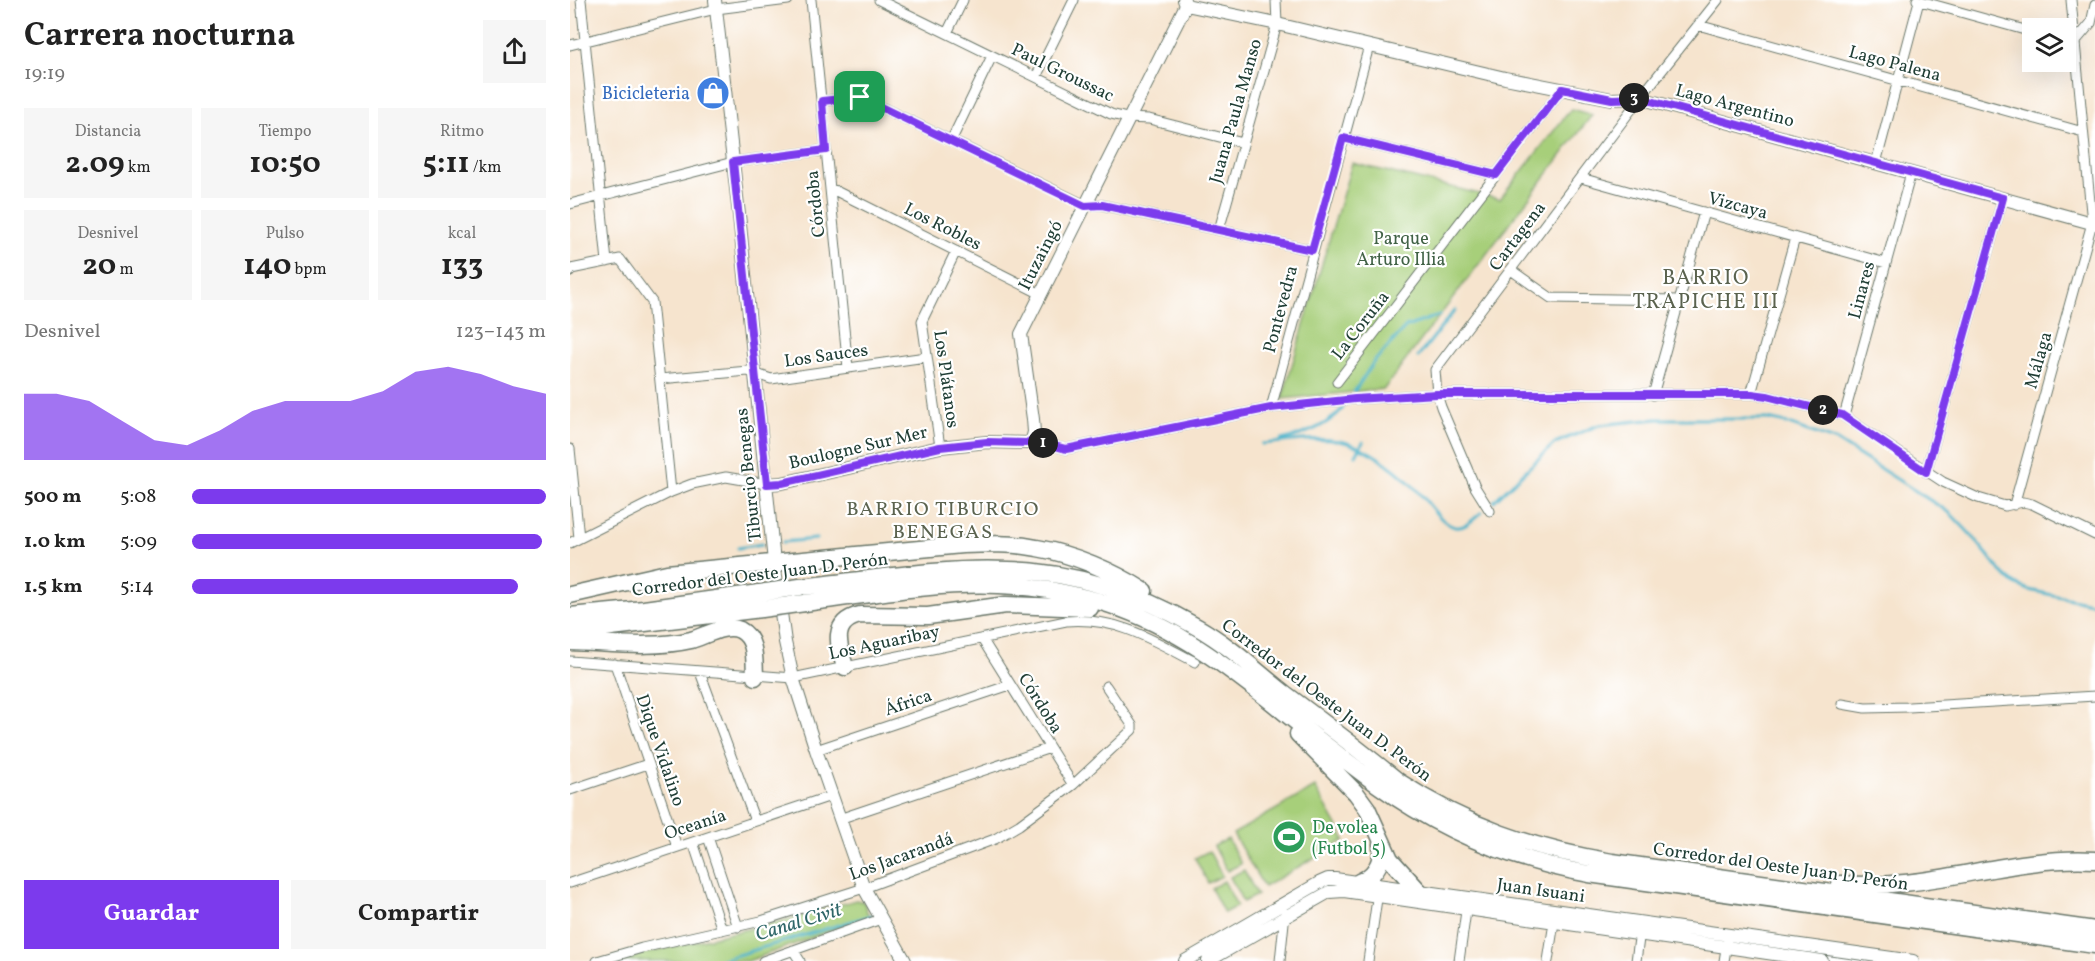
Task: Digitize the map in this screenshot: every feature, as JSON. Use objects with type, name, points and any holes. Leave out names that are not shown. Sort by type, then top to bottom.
[{"type":"highway","points":[[570,595],[667,573],[962,544],[1016,545],[1038,548],[1079,560],[1107,572],[1137,587],[1198,627]]},
{"type":"highway","name":"Corredor del Oeste Juan D. Perón","points":[[570,632],[940,572],[980,569],[1034,572],[1111,588],[1198,627],[1206,651]]},
{"type":"highway","name":"Corredor del Oeste Juan D. Perón","points":[[802,595],[960,585],[998,585],[1042,589],[1098,601],[1146,618],[1246,672],[1422,797],[1486,829],[1535,846],[1572,855],[2095,930]]},
{"type":"highway","name":"Corredor del Oeste Juan D. Perón","points":[[570,616],[760,601]]},
{"type":"highway","points":[[845,667],[838,634],[843,623],[851,617],[860,615],[928,616],[1006,605],[1076,606],[1146,618]]},
{"type":"highway","points":[[570,642],[662,644],[691,640],[732,628],[740,630],[748,636],[752,643],[755,677]]},
{"type":"highway","name":"Corredor del Oeste Juan D. Perón","points":[[1246,672],[1263,696],[1379,785],[1456,832],[1528,860],[1622,879],[2095,945]]},
{"type":"highway","points":[[1263,696],[1356,793],[1367,808],[1390,859],[1419,891]]},
{"type":"highway","points":[[1359,882],[1373,874],[1379,865],[1382,854],[1380,837]]},
{"type":"highway","points":[[1750,881],[1790,880],[1854,885],[1892,885],[1920,883],[2030,863],[2095,860]]},
{"type":"street","points":[[581,0],[607,262]]},
{"type":"street","points":[[570,45],[715,4],[788,0]]},
{"type":"street","name":"Córdoba","points":[[811,0],[848,368]]},
{"type":"street","name":"Paul Groussac","points":[[879,0],[1112,114],[1127,118],[1149,119],[1243,143]]},
{"type":"street","points":[[947,33],[963,0]]},
{"type":"street","points":[[1036,77],[1074,0]]},
{"type":"street","name":"Juana Paula Manso","points":[[1219,230],[1277,24],[1276,0]]},
{"type":"street","name":"Cartagena","points":[[1490,511],[1475,487],[1437,394],[1436,370],[1640,98],[1718,0]]},
{"type":"street","points":[[1876,163],[1918,0],[2022,29]]},
{"type":"street","points":[[2071,0],[2071,18]]},
{"type":"street","name":"Lago Argentino","points":[[1185,2],[1505,78],[1612,99],[1640,98],[2093,224]]},
{"type":"street","name":"Ituzaingó","points":[[1032,440],[1033,419],[1021,334],[1185,2]]},
{"type":"street","name":"Tiburcio Benegas","points":[[715,4],[756,372],[774,562],[793,678],[864,888],[905,961]]},
{"type":"street","points":[[2076,36],[2091,23],[2095,5]]},
{"type":"street","name":"Lago Palena","points":[[1698,26],[2083,132]]},
{"type":"street","name":"Pontevedra","points":[[1271,408],[1369,46]]},
{"type":"street","points":[[951,141],[992,56]]},
{"type":"street","points":[[2074,72],[2093,224]]},
{"type":"street","name":"La Coruña","points":[[1337,381],[1562,89]]},
{"type":"street","points":[[822,101],[860,97],[1085,206],[1102,205],[1312,250]]},
{"type":"street","points":[[1343,138],[1496,175]]},
{"type":"street","points":[[570,204],[733,162],[826,150]]},
{"type":"street","name":"Linares","points":[[1844,416],[1911,173]]},
{"type":"street","name":"Vizcaya","points":[[1581,178],[1886,263]]},
{"type":"street","name":"Los Robles","points":[[830,188],[1041,294]]},
{"type":"street","points":[[1926,472],[2003,198]]},
{"type":"street","points":[[1653,395],[1704,212]]},
{"type":"street","name":"Málaga","points":[[2014,505],[2093,224]]},
{"type":"street","points":[[1752,394],[1795,238]]},
{"type":"street","name":"Los Plátanos","points":[[940,447],[922,321],[956,251]]},
{"type":"street","points":[[570,272],[571,269],[620,259],[652,302],[671,492]]},
{"type":"street","points":[[1511,270],[1551,298],[1679,300]]},
{"type":"street","name":"Los Sauces","points":[[660,379],[740,371],[756,372],[771,380],[927,357]]},
{"type":"street","name":"Boulogne Sur Mer","points":[[574,540],[671,492],[704,480],[726,477],[767,484],[782,483],[940,447],[987,442],[1027,443],[1032,440],[1066,449],[1271,408],[1355,399],[1437,394],[1752,394],[1767,396],[1844,416],[1943,482],[1996,504],[2014,505],[2023,502],[2032,504],[2095,535]]},
{"type":"street","points":[[570,449],[574,540]]},
{"type":"street","name":"Los Aguaribay","points":[[570,661],[755,677],[793,678],[1066,621],[1102,621],[1206,651]]},
{"type":"street","name":"Córdoba","points":[[982,639],[1073,785]]},
{"type":"street","name":"Dique Vidalino","points":[[615,664],[677,847]]},
{"type":"street","points":[[700,672],[754,821]]},
{"type":"street","name":"África","points":[[816,750],[1010,685]]},
{"type":"street","name":"Los Jacarandá","points":[[597,961],[642,948],[738,927],[864,888],[995,840],[1073,785],[1131,730],[1132,725],[1106,686]]},
{"type":"street","points":[[1842,704],[1865,708],[1909,707],[2095,696]]},
{"type":"street","points":[[839,819],[1050,748]]},
{"type":"street","points":[[570,788],[648,764]]},
{"type":"street","name":"Oceanía","points":[[570,883],[831,796]]},
{"type":"street","points":[[708,837],[738,927]]},
{"type":"street","points":[[693,842],[722,930]]},
{"type":"street","name":"Juan Isuani","points":[[1208,961],[1328,879],[1359,882],[1378,891],[1435,904],[1468,904]]},
{"type":"street","name":"Juan Isuani","points":[[1185,961],[1284,910],[1329,892],[1344,891],[1419,891],[1468,904],[1727,941],[1818,957],[1838,956],[1913,961]]},
{"type":"street","points":[[1368,961],[1378,891]]},
{"type":"street","points":[[1419,891],[1435,904]]},
{"type":"street","points":[[1459,961],[1468,904]]},
{"type":"street","points":[[1280,961],[1284,910]]},
{"type":"street","points":[[1548,961],[1555,916]]},
{"type":"street","points":[[763,961],[881,919]]},
{"type":"street","points":[[1636,961],[1641,928]]},
{"type":"street","points":[[1724,961],[1727,941]]},
{"type":"street","points":[[793,950],[800,961]]},
{"type":"green space","name":"Parque Arturo Illia","points":[[1571,109],[1592,115],[1384,389],[1282,399],[1352,163],[1500,199]]},
{"type":"green space","name":"De volea (Futbol 5)","points":[[1315,787],[1345,840],[1264,887],[1233,834]]},
{"type":"green space","points":[[1228,839],[1241,864],[1227,871],[1214,846]]},
{"type":"green space","points":[[1209,851],[1222,876],[1208,883],[1195,858]]},
{"type":"green space","points":[[1244,870],[1257,895],[1243,902],[1230,877]]},
{"type":"green space","points":[[1224,881],[1237,906],[1224,913],[1211,888]]},
{"type":"green space","points":[[856,900],[864,902],[869,917],[748,961],[612,961],[790,919]]},
{"type":"waterway","name":"Canal Civit","points":[[1418,357],[1455,310]]},
{"type":"waterway","points":[[1354,392],[1373,363],[1406,327],[1440,315]]},
{"type":"waterway","points":[[1281,440],[1315,429],[1330,420],[1343,408]]},
{"type":"waterway","points":[[1494,501],[1555,443],[1599,425],[1657,419],[1768,419],[1837,441],[1950,513],[2004,575],[2015,584],[2029,590],[2095,604]]},
{"type":"waterway","points":[[1262,444],[1300,440],[1339,441],[1350,444],[1373,455],[1395,470],[1450,525],[1462,526],[1482,512]]},
{"type":"waterway","name":"Canal Civit","points":[[1356,455],[1363,442]]},
{"type":"waterway","points":[[783,542],[816,539]]},
{"type":"waterway","points":[[738,548],[762,544]]},
{"type":"waterway","name":"Canal Civit","points":[[717,961],[876,914]]},
{"type":"place","name":"Bicicleteria","points":[[713,93]]},
{"type":"place","name":"De volea (Futbol 5)","points":[[1289,837]]},
{"type":"district","name":"BARRIO TRAPICHE III","points":[[1706,289]]},
{"type":"district","name":"BARRIO TIBURCIO BENEGAS","points":[[943,520]]},
{"type":"route","points":[[1562,89],[1612,99],[1640,98],[2003,198],[1926,472],[1842,415],[1767,396],[1752,394],[1437,394],[1355,399],[1271,408],[1066,449],[1032,440],[1027,443],[987,442],[940,447],[782,483],[767,484],[733,162],[826,150],[822,101],[860,97],[1085,206],[1102,205],[1312,250],[1343,138],[1496,175],[1562,89]]}]
